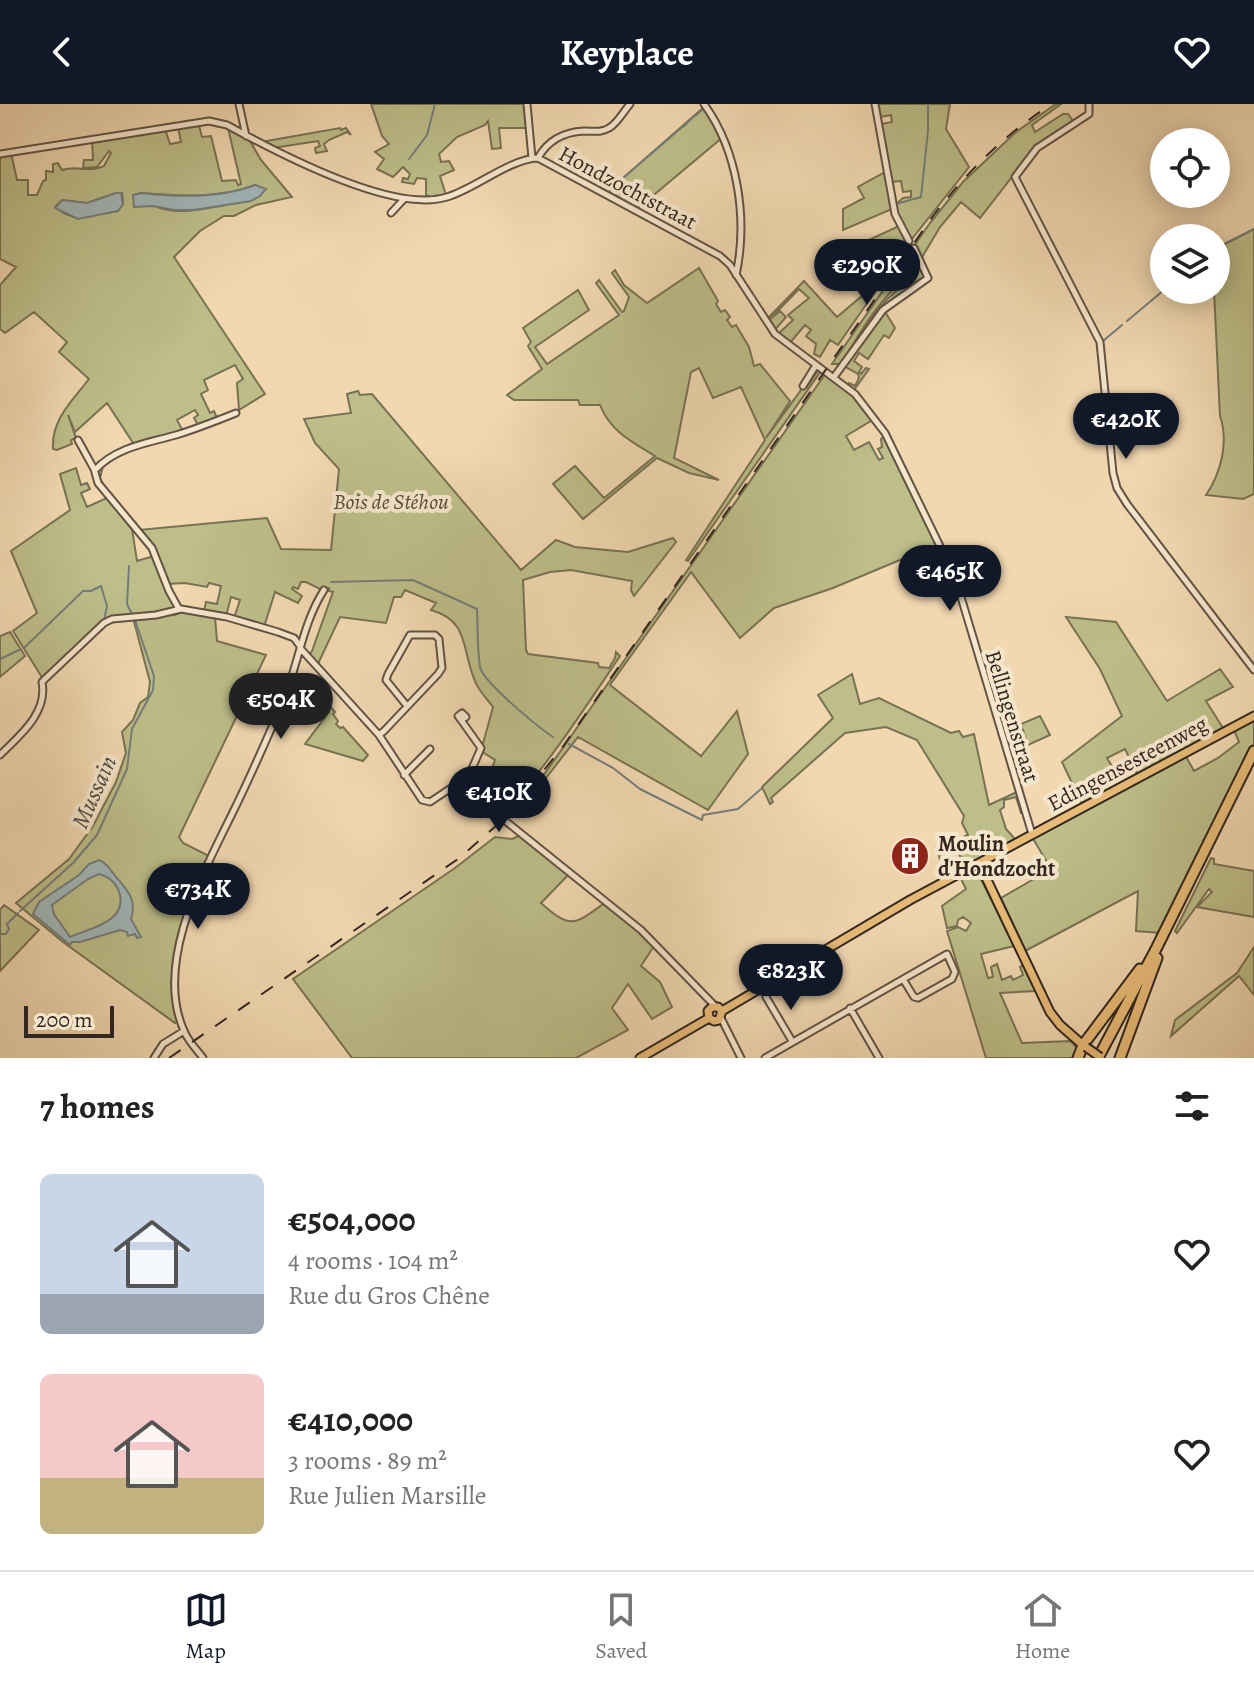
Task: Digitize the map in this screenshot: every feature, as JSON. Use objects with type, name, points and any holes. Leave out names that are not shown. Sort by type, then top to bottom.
[{"type":"highway","points":[[1101,1058],[1254,751]]},
{"type":"highway","points":[[1101,1058],[1157,958],[1254,762]]},
{"type":"highway","points":[[1078,1058],[1157,947]]},
{"type":"highway","points":[[1120,1058],[1157,958]]},
{"type":"main road","name":"Edingensesteenweg","points":[[640,1058],[933,887],[1254,716]]},
{"type":"main road","points":[[979,863],[1050,1012],[1060,1025],[1101,1058]]},
{"type":"street","points":[[239,104],[246,136]]},
{"type":"street","points":[[527,104],[535,158]]},
{"type":"street","points":[[535,158],[560,136],[612,127],[630,104]]},
{"type":"street","points":[[704,104],[724,135],[732,164],[740,220],[734,266]]},
{"type":"street","points":[[875,104],[895,214],[909,241]]},
{"type":"street","points":[[1089,104],[1089,114],[1037,148],[1015,177],[1100,342],[1113,473],[1124,500],[1254,670]]},
{"type":"street","name":"Hondzochtstraat","points":[[0,154],[209,121],[227,125],[337,178],[404,199],[436,200],[535,158],[734,266],[736,275],[775,334],[834,377],[866,406],[885,433]]},
{"type":"street","points":[[391,213],[404,199]]},
{"type":"street","points":[[834,377],[883,310],[928,278],[914,248]]},
{"type":"street","points":[[803,386],[816,365]]},
{"type":"street","points":[[95,471],[113,457],[142,442],[177,435],[236,413]]},
{"type":"street","name":"Bellingenstraat","points":[[885,433],[955,577],[1032,834]]},
{"type":"street","points":[[78,440],[101,488],[152,548],[179,609]]},
{"type":"street","points":[[203,1058],[184,1031],[175,987],[186,918],[206,867],[286,694],[300,647],[324,590]]},
{"type":"street","points":[[0,755],[38,712],[45,697],[42,682],[112,619],[156,615],[179,609],[227,617],[294,638],[379,735],[424,802],[433,801],[454,786],[464,787],[641,930],[680,967],[706,998],[741,1058]]},
{"type":"street","points":[[379,735],[407,706],[442,668],[439,639],[431,634],[410,635],[388,674],[388,687],[407,706]]},
{"type":"street","points":[[461,720],[481,748],[464,787]]},
{"type":"street","points":[[404,775],[430,749]]},
{"type":"street","points":[[765,1058],[792,1041],[947,954],[955,972],[952,979],[918,998],[914,997],[903,979]]},
{"type":"street","points":[[766,997],[792,1041]]},
{"type":"street","points":[[850,1008],[879,1058]]},
{"type":"street","points":[[154,1058],[163,1044],[184,1031]]},
{"type":"green space","points":[[371,104],[525,104],[528,128],[499,128],[501,148],[492,149],[488,121],[457,137],[439,154],[441,162],[449,161],[454,170],[440,176],[446,195],[433,198],[426,195],[426,179],[417,178],[414,184],[402,182],[410,174],[403,167],[393,177],[377,169],[384,159],[375,152],[389,144],[382,136]]},
{"type":"green space","points":[[877,104],[950,104],[946,129],[969,167],[911,240],[902,227],[895,205],[903,198],[911,197],[911,191],[903,192],[901,181],[891,182],[881,124],[892,122],[891,115],[880,117]]},
{"type":"green space","points":[[1056,104],[1061,104],[1032,125],[1035,132],[1063,114],[1068,114],[1074,122],[1036,146],[980,218],[961,202],[940,227],[921,259],[926,277],[917,283],[904,280],[894,288],[869,319],[841,364],[832,364],[930,223],[963,182],[1016,132]]},
{"type":"green space","points":[[704,107],[723,137],[637,209],[607,192]]},
{"type":"green space","points":[[198,122],[202,137],[211,136],[222,181],[236,180],[238,185],[241,184],[228,128],[250,141],[261,160],[292,197],[256,205],[234,216],[224,216],[200,231],[174,257],[265,394],[239,410],[237,383],[243,379],[235,365],[204,380],[208,390],[201,394],[210,413],[214,411],[217,418],[198,425],[194,418],[198,415],[195,410],[177,420],[183,431],[142,442],[103,466],[100,478],[108,494],[96,472],[98,468],[135,446],[107,403],[75,432],[68,415],[76,438],[71,440],[72,444],[53,449],[59,420],[89,379],[59,352],[67,342],[34,312],[5,333],[0,329],[0,285],[16,267],[0,259],[0,156],[11,153],[17,180],[28,180],[28,195],[37,195],[46,180],[46,171],[53,172],[53,164],[58,163],[62,170],[93,169],[104,166],[111,153],[109,151],[97,167],[83,168],[84,160],[93,160],[92,139],[165,129],[170,144],[181,142],[178,127]],"holes":[[[255,185],[251,201],[190,211],[166,210],[155,206],[141,193],[228,193]],[[122,193],[123,201],[118,211],[79,217],[55,207],[62,200],[87,203]]]},
{"type":"green space","points":[[346,128],[351,135],[347,132],[329,140],[324,144],[327,151],[316,153],[315,148],[320,146],[318,141],[273,148],[261,142]]},
{"type":"green space","points":[[885,172],[892,209],[843,230],[843,209],[864,198],[858,187]]},
{"type":"green space","points":[[899,226],[909,243],[838,345],[830,340],[820,357],[814,354],[816,344],[806,336],[811,330],[805,325],[789,344],[778,334],[793,320],[788,315],[809,298],[799,289],[769,320],[780,311],[786,317],[774,331],[766,320],[804,281],[837,317],[870,289],[847,250]]},
{"type":"green space","points":[[1254,229],[1254,494],[1243,499],[1206,495],[1216,477],[1223,447],[1215,304],[1230,304],[1230,241]]},
{"type":"green space","points":[[699,268],[721,312],[725,310],[730,317],[727,320],[732,327],[736,325],[749,347],[754,366],[760,364],[790,401],[766,438],[804,386],[807,387],[819,369],[821,371],[688,561],[765,440],[741,387],[713,398],[699,368],[691,372],[674,458],[719,480],[689,473],[657,458],[583,519],[553,484],[575,466],[604,498],[655,456],[616,429],[600,405],[580,405],[578,400],[514,400],[507,395],[542,369],[528,346],[531,342],[523,328],[578,290],[589,310],[535,347],[547,364],[619,315],[596,283],[599,280],[622,312],[629,297],[612,273],[615,270],[624,285],[647,303]]},
{"type":"green space","points":[[903,286],[909,288],[884,310],[895,328],[889,338],[884,335],[868,359],[859,353],[854,361],[862,367],[861,374],[866,368],[869,369],[854,390],[848,385],[855,386],[858,374],[844,366],[876,312]]},
{"type":"green space","points":[[826,373],[853,394],[874,419],[846,436],[854,450],[869,442],[879,460],[883,458],[878,449],[882,447],[881,439],[885,436],[939,547],[774,608],[740,638],[691,572],[610,685],[701,756],[737,711],[748,754],[708,810],[578,737],[535,792],[533,790]]},
{"type":"green space","name":"Bois de Stéhou","points":[[358,391],[360,395],[372,394],[521,570],[556,540],[575,547],[628,552],[673,538],[676,542],[634,596],[632,581],[571,570],[523,580],[528,654],[598,663],[599,667],[609,668],[616,652],[620,656],[550,758],[503,815],[494,808],[500,801],[490,794],[512,781],[491,771],[495,760],[481,751],[493,707],[476,684],[458,629],[444,615],[431,610],[436,603],[405,590],[401,597],[394,597],[386,623],[340,617],[317,666],[308,656],[333,592],[329,588],[322,590],[301,582],[298,589],[292,589],[302,596],[298,603],[275,592],[264,627],[234,618],[240,600],[231,597],[226,616],[204,611],[206,602],[217,604],[221,586],[209,583],[207,587],[167,584],[155,550],[138,530],[267,518],[281,549],[331,550],[339,469],[315,443],[304,419],[351,413],[347,394]]},
{"type":"green space","points":[[76,468],[81,485],[87,483],[90,489],[81,493],[87,507],[109,497],[132,529],[137,561],[154,556],[175,605],[174,609],[104,620],[43,679],[13,631],[37,613],[11,551],[70,510],[60,474]]},
{"type":"green space","points":[[183,611],[215,617],[217,641],[266,655],[179,837],[183,843],[209,856],[178,943],[174,981],[180,1020],[175,1023],[63,942],[16,903],[69,859],[93,826],[116,782],[126,753],[122,732],[133,720],[140,703],[148,697],[150,682],[133,618],[175,615]]},
{"type":"green space","points":[[1066,617],[1116,622],[1167,701],[1220,669],[1233,687],[1206,701],[1223,728],[1137,774],[1125,749],[1107,758],[1113,768],[1094,779],[1102,793],[1082,804],[1062,762],[1122,716],[1100,669]]},
{"type":"green space","points":[[10,632],[25,656],[0,677],[0,636]]},
{"type":"green space","points":[[852,674],[860,704],[879,698],[951,733],[959,731],[963,737],[974,734],[989,805],[1017,792],[1024,813],[1021,813],[1016,797],[1004,800],[1004,807],[1000,810],[1006,829],[1015,839],[965,867],[956,847],[940,859],[936,848],[968,835],[962,823],[964,816],[917,740],[886,727],[845,733],[771,798],[773,802],[770,804],[762,787],[833,718],[818,695]]},
{"type":"green space","points":[[317,692],[335,712],[336,724],[343,727],[368,755],[363,761],[305,744],[329,712],[310,700]]},
{"type":"green space","points":[[1040,716],[1050,735],[1028,745],[1021,724]]},
{"type":"green space","points":[[1254,721],[1254,744],[1160,933],[1136,931],[1138,891],[1025,951],[1001,898],[1051,869],[1032,837],[1185,755],[1194,771],[1239,742],[1234,730]]},
{"type":"green space","points":[[521,835],[570,873],[541,903],[560,918],[574,921],[606,902],[654,946],[641,966],[660,982],[672,1007],[652,1019],[628,984],[612,1008],[628,1030],[576,1058],[352,1058],[293,979],[495,837],[512,839]]},
{"type":"green space","points":[[1211,858],[1214,864],[1254,871],[1254,917],[1197,907],[1212,892],[1209,889],[1177,933],[1175,931]]},
{"type":"green space","points":[[972,870],[977,871],[1014,946],[981,954],[988,978],[993,977],[991,967],[997,964],[1002,980],[1011,976],[1013,980],[1023,975],[1020,967],[1023,965],[1036,991],[1000,993],[1022,1043],[1071,1041],[1077,1048],[1073,1058],[986,1058],[947,931],[958,927],[966,931],[971,923],[963,917],[958,920],[957,926],[947,928],[942,906],[966,889],[960,877]]},
{"type":"green space","points":[[4,905],[39,930],[0,971],[0,910]]},
{"type":"green space","points":[[1254,947],[1254,995],[1239,976],[1171,1036],[1175,1020],[1237,973]]},
{"type":"shaded area","points":[[255,185],[266,189],[251,201],[194,210],[134,207],[133,195],[141,193],[199,195]]},
{"type":"shaded area","points":[[121,193],[123,204],[118,211],[78,219],[55,208],[62,200],[87,203]]},
{"type":"shaded area","points":[[99,860],[104,862],[126,889],[133,905],[131,919],[141,937],[137,938],[135,934],[128,936],[127,932],[120,930],[70,945],[33,914],[39,902],[79,875],[89,864]],"holes":[[[99,874],[110,879],[118,889],[121,900],[119,909],[106,922],[70,937],[54,914],[52,905]]]},
{"type":"waterway","points":[[409,159],[427,135],[435,104]]},
{"type":"waterway","points":[[896,204],[921,197],[928,104]]},
{"type":"waterway","points":[[695,116],[703,109]]},
{"type":"waterway","points":[[683,127],[693,117]]},
{"type":"waterway","points":[[665,223],[608,191],[681,128]]},
{"type":"waterway","points":[[566,170],[608,191]]},
{"type":"waterway","points":[[1230,242],[1254,229]]},
{"type":"waterway","points":[[914,255],[918,263],[915,280]]},
{"type":"waterway","points":[[1127,321],[1150,302]]},
{"type":"waterway","points":[[1103,341],[1122,325]]},
{"type":"waterway","name":"Mussain","points":[[105,620],[132,614],[127,604],[129,566]]},
{"type":"waterway","name":"Mussain","points":[[331,582],[413,580],[477,609],[479,660],[483,674],[512,704],[553,737]]},
{"type":"waterway","points":[[25,647],[83,591],[101,586],[107,606],[104,621]]},
{"type":"waterway","name":"Mussain","points":[[20,911],[73,863],[97,835],[127,769],[132,729],[153,690],[154,676],[135,620]]},
{"type":"waterway","points":[[0,659],[19,650]]},
{"type":"waterway","points":[[569,744],[613,768],[640,789],[702,820],[703,815],[738,809],[761,789]]},
{"type":"waterway","name":"Mussain","points":[[0,942],[0,934],[6,934],[9,929],[7,924],[18,913]]},
{"type":"railway","points":[[169,1058],[458,859],[504,819],[562,748],[933,216],[988,155],[1018,128],[1052,104]]},
{"type":"place","name":"Moulin d'Hondzocht","points":[[910,856]]}]
